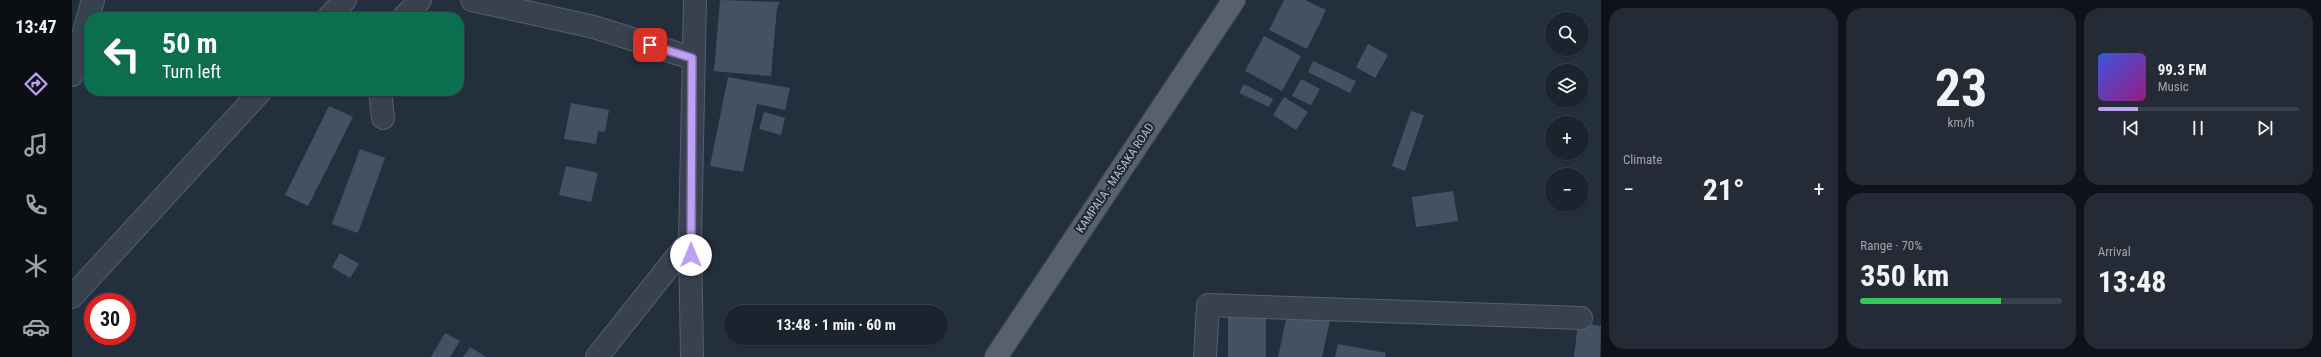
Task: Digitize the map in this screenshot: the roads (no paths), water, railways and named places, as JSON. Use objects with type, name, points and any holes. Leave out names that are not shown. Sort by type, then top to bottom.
[{"type":"main road","name":"KAMPALA - MASAKA ROAD","points":[[996,357],[1234,0]]},
{"type":"street","points":[[90,12],[93,0]]},
{"type":"street","points":[[334,12],[345,0]]},
{"type":"street","points":[[409,12],[420,0]]},
{"type":"street","points":[[472,0],[594,27],[692,58]]},
{"type":"street","points":[[692,357],[690,240],[692,58],[695,0]]},
{"type":"street","points":[[72,75],[84,32]]},
{"type":"street","points":[[72,296],[256,96]]},
{"type":"street","points":[[381,96],[383,118]]},
{"type":"street","points":[[597,357],[690,240]]},
{"type":"street","points":[[1205,357],[1208,305],[1581,318]]}]
